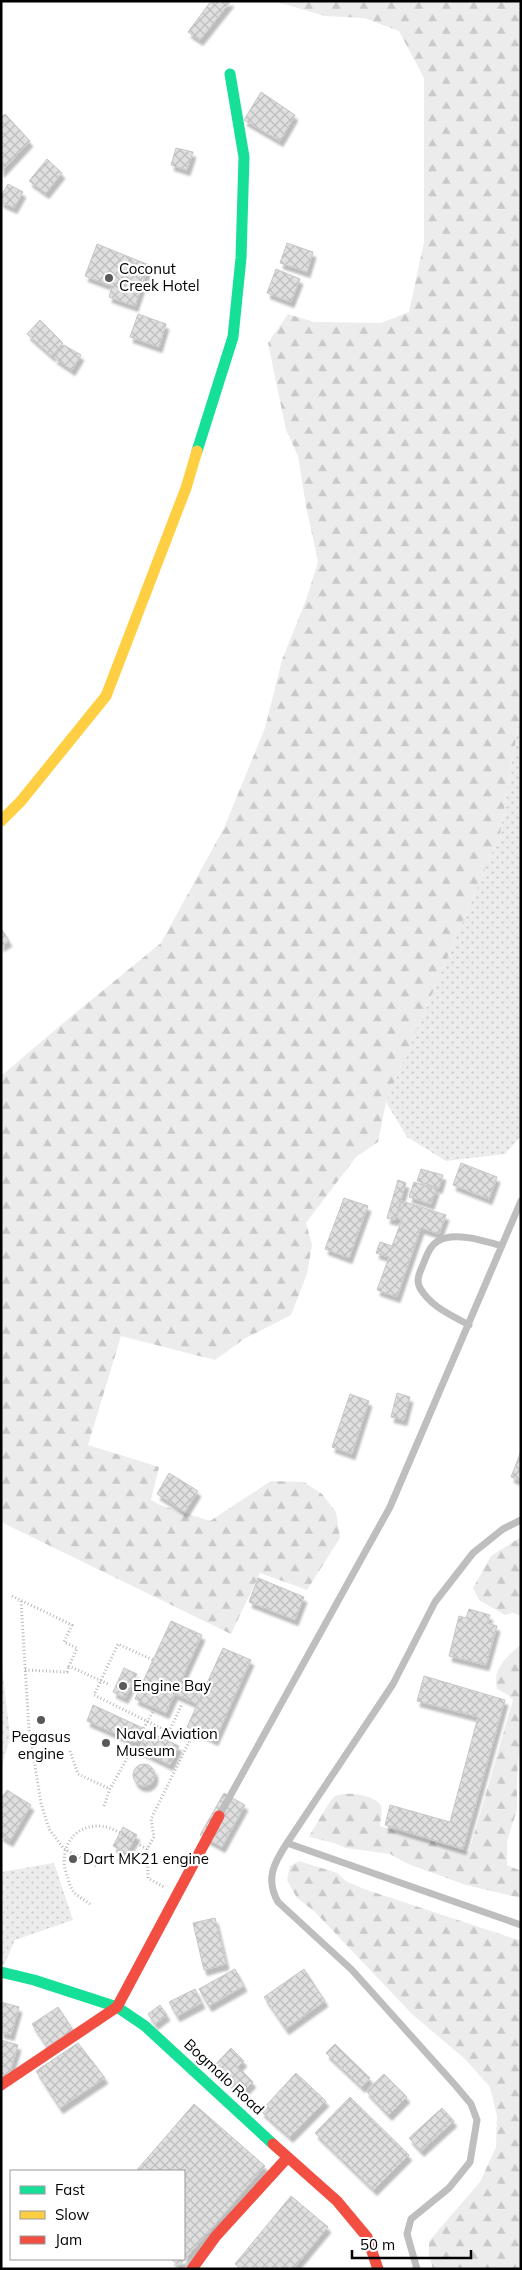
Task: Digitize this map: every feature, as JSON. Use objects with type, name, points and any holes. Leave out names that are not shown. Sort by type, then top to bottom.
[{"type":"street","points":[[1,821],[21,801],[106,696],[186,488],[233,336],[241,258],[244,157],[230,74]]},
{"type":"street","points":[[1,2085],[117,2007],[219,1816]]},
{"type":"street","name":"Bogmalo Road","points":[[1,1972],[34,1980],[117,2007],[146,2026],[235,2107],[287,2158],[337,2201],[367,2237],[378,2269]]},
{"type":"street","points":[[192,2269],[216,2236],[287,2158]]},
{"type":"lane","points":[[219,1816],[390,1507],[521,1201]]},
{"type":"lane","points":[[469,1324],[436,1307],[419,1288],[418,1278],[428,1252],[437,1241],[448,1237],[481,1239],[502,1246]]},
{"type":"lane","points":[[417,2269],[407,2234],[411,2219],[450,2188],[470,2162],[477,2120],[470,2104],[456,2086],[352,1970],[278,1902],[270,1881],[272,1871],[287,1843],[393,1684],[436,1602],[473,1553],[503,1529],[521,1520]]},
{"type":"lane","points":[[287,1843],[521,1925]]},
{"type":"path","points":[[12,1596],[72,1625],[64,1642],[77,1648],[67,1672],[25,1670]]},
{"type":"path","points":[[21,1601],[29,1729],[42,1804],[49,1829],[64,1849],[96,1866]]},
{"type":"path","points":[[153,1660],[118,1644],[94,1695],[189,1742],[151,1819],[154,1837],[147,1849],[148,1878],[176,1895]]},
{"type":"path","points":[[69,1666],[108,1684]]},
{"type":"path","points":[[169,1732],[182,1704]]},
{"type":"path","points":[[104,1806],[110,1789],[155,1708]]},
{"type":"path","points":[[70,1751],[78,1774],[110,1789]]},
{"type":"path","points":[[90,1904],[73,1892],[64,1870],[64,1849],[71,1838],[80,1830],[95,1827],[110,1828],[147,1849]]},
{"type":"green space","points":[[274,1],[521,1],[521,708],[500,834],[386,1102],[378,1142],[356,1157],[306,1223],[312,1245],[307,1274],[291,1315],[244,1339],[215,1360],[121,1336],[88,1445],[159,1467],[151,1500],[160,1505],[210,1521],[271,1481],[304,1482],[322,1494],[336,1512],[340,1538],[307,1590],[260,1573],[231,1634],[1,1522],[1,1076],[161,943],[224,828],[265,728],[282,660],[306,600],[318,562],[298,456],[286,430],[268,343],[288,314],[314,322],[381,323],[409,312],[424,242],[424,78],[399,31],[364,18],[325,16]]},
{"type":"green space","points":[[521,708],[521,1136],[505,1154],[446,1161],[407,1137],[386,1102],[500,834]]},
{"type":"green space","points":[[521,1537],[521,1616],[513,1613],[505,1615],[479,1600],[473,1588],[491,1556]]},
{"type":"green space","points":[[521,1645],[521,1728],[517,1776],[517,1810],[507,1841],[507,1865],[521,1871],[521,1898],[466,1885],[408,1864],[390,1854],[346,1848],[309,1837],[334,1797],[352,1794],[367,1796],[378,1802],[382,1808],[380,1826],[382,1827],[469,1852],[513,1700],[497,1689],[498,1670],[505,1659]]},
{"type":"green space","points":[[1,1658],[10,1737],[1,1769]]},
{"type":"green space","points":[[299,1861],[337,1873],[347,1882],[367,1890],[521,1941],[521,2269],[433,2269],[429,2255],[429,2241],[480,2182],[496,2147],[497,2116],[490,2087],[465,2059],[412,2014],[314,1911],[297,1898],[287,1880],[290,1866]]},
{"type":"green space","points":[[54,1863],[73,1920],[15,1940],[4,1965],[1,1965],[1,1872]]},
{"type":"building","points":[[211,1],[231,1],[200,40],[188,32]]},
{"type":"building","points":[[261,92],[295,115],[280,141],[244,120]]},
{"type":"building","points":[[5,114],[30,141],[1,172],[1,117]]},
{"type":"building","points":[[176,148],[193,152],[187,170],[171,165]]},
{"type":"building","points":[[47,159],[62,173],[46,193],[29,181]]},
{"type":"building","points":[[8,184],[23,192],[14,208],[1,202],[1,196]]},
{"type":"building","points":[[287,243],[313,252],[307,272],[280,263]]},
{"type":"building","points":[[97,244],[149,265],[135,306],[109,297],[112,286],[85,276]]},
{"type":"building","points":[[276,269],[300,279],[291,302],[267,293]]},
{"type":"building","points":[[138,314],[166,324],[159,347],[130,337]]},
{"type":"building","points":[[40,320],[63,343],[52,356],[27,334]]},
{"type":"building","points":[[64,345],[81,355],[72,370],[54,358]]},
{"type":"building","points":[[1,928],[9,941],[1,946]]},
{"type":"building","points":[[461,1163],[497,1177],[489,1199],[453,1185]]},
{"type":"building","points":[[421,1169],[443,1175],[439,1188],[417,1181]]},
{"type":"building","points":[[398,1180],[406,1183],[395,1220],[387,1218]]},
{"type":"building","points":[[414,1182],[436,1189],[431,1204],[409,1197]]},
{"type":"building","points":[[344,1198],[368,1206],[349,1258],[325,1249]]},
{"type":"building","points":[[402,1201],[446,1215],[439,1234],[421,1228],[397,1297],[377,1290],[389,1257],[376,1253],[380,1242],[392,1246],[402,1219],[396,1218]]},
{"type":"building","points":[[397,1393],[410,1397],[404,1420],[391,1417]]},
{"type":"building","points":[[350,1394],[369,1401],[352,1454],[332,1447]]},
{"type":"building","points":[[521,1451],[521,1481],[511,1477]]},
{"type":"building","points":[[169,1473],[198,1491],[185,1512],[157,1494]]},
{"type":"building","points":[[258,1578],[304,1597],[295,1620],[249,1602]]},
{"type":"building","points":[[469,1609],[490,1615],[487,1623],[497,1626],[486,1665],[449,1656],[459,1616],[466,1618]]},
{"type":"building","points":[[171,1621],[202,1635],[166,1713],[135,1699]]},
{"type":"building","points":[[223,1648],[251,1660],[215,1740],[187,1727]]},
{"type":"building","name":"Engine Bay","points":[[124,1668],[137,1674],[125,1698],[113,1692]]},
{"type":"building","points":[[424,1676],[505,1700],[463,1849],[385,1825],[390,1805],[450,1822],[478,1717],[417,1701]]},
{"type":"building","points":[[182,1677],[205,1688],[197,1704],[175,1694]]},
{"type":"building","points":[[93,1705],[143,1728],[136,1743],[87,1721]]},
{"type":"building","points":[[147,1731],[179,1746],[170,1765],[139,1750]]},
{"type":"building","points":[[144,1764],[152,1767],[155,1775],[152,1783],[144,1786],[136,1783],[133,1775],[136,1767]]},
{"type":"building","points":[[7,1790],[31,1805],[10,1841],[1,1836],[1,1799]]},
{"type":"building","points":[[224,1793],[245,1805],[222,1847],[200,1835]]},
{"type":"building","points":[[123,1827],[137,1835],[127,1853],[113,1846]]},
{"type":"building","points":[[215,1918],[226,1964],[204,1970],[193,1923]]},
{"type":"building","points":[[235,1969],[244,1986],[209,2006],[199,1989]]},
{"type":"building","points":[[304,1969],[325,2001],[286,2029],[264,1997]]},
{"type":"building","points":[[195,1989],[202,2003],[177,2016],[169,2002]]},
{"type":"building","points":[[1,2002],[19,2007],[11,2035],[1,2032]]},
{"type":"building","points":[[160,2005],[167,2015],[155,2024],[148,2014]]},
{"type":"building","points":[[58,2007],[73,2030],[47,2047],[32,2024]]},
{"type":"building","points":[[1,2040],[18,2045],[8,2079],[1,2077]]},
{"type":"building","points":[[78,2043],[105,2078],[60,2108],[36,2071]]},
{"type":"building","points":[[335,2044],[370,2078],[362,2087],[326,2053]]},
{"type":"building","points":[[231,2048],[244,2061],[238,2067],[253,2082],[241,2094],[213,2067]]},
{"type":"building","points":[[296,2073],[326,2101],[290,2137],[261,2111]]},
{"type":"building","points":[[384,2074],[407,2097],[389,2115],[366,2091]]},
{"type":"building","points":[[350,2097],[409,2155],[374,2190],[315,2133]]},
{"type":"building","points":[[194,2104],[265,2166],[185,2259],[185,2170],[137,2170]]},
{"type":"building","points":[[442,2108],[454,2121],[421,2151],[409,2138]]},
{"type":"building","points":[[291,2196],[328,2227],[293,2269],[241,2269],[235,2264]]},
{"type":"building","points":[[172,2260],[184,2260],[179,2266]]},
{"type":"traffic: fast","points":[[197,451],[233,337],[241,258],[244,157],[230,74]]},
{"type":"traffic: fast","points":[[1,1972],[34,1980],[117,2007],[145,2026],[273,2144]]},
{"type":"traffic: slow","points":[[1,821],[21,801],[106,696],[186,488],[197,451]]},
{"type":"traffic: jam","points":[[1,2085],[117,2007],[219,1816]]},
{"type":"traffic: jam","points":[[273,2144],[337,2201],[367,2237],[378,2269]]},
{"type":"traffic: jam","points":[[192,2269],[216,2236],[287,2158]]},
{"type":"place","name":"Coconut Creek Hotel","points":[[109,278]]},
{"type":"place","name":"Engine Bay","points":[[123,1686]]},
{"type":"place","name":"Pegasus engine","points":[[41,1720]]},
{"type":"place","name":"Naval Aviation Museum","points":[[106,1743]]},
{"type":"place","name":"Dart MK21 engine","points":[[73,1859]]}]
